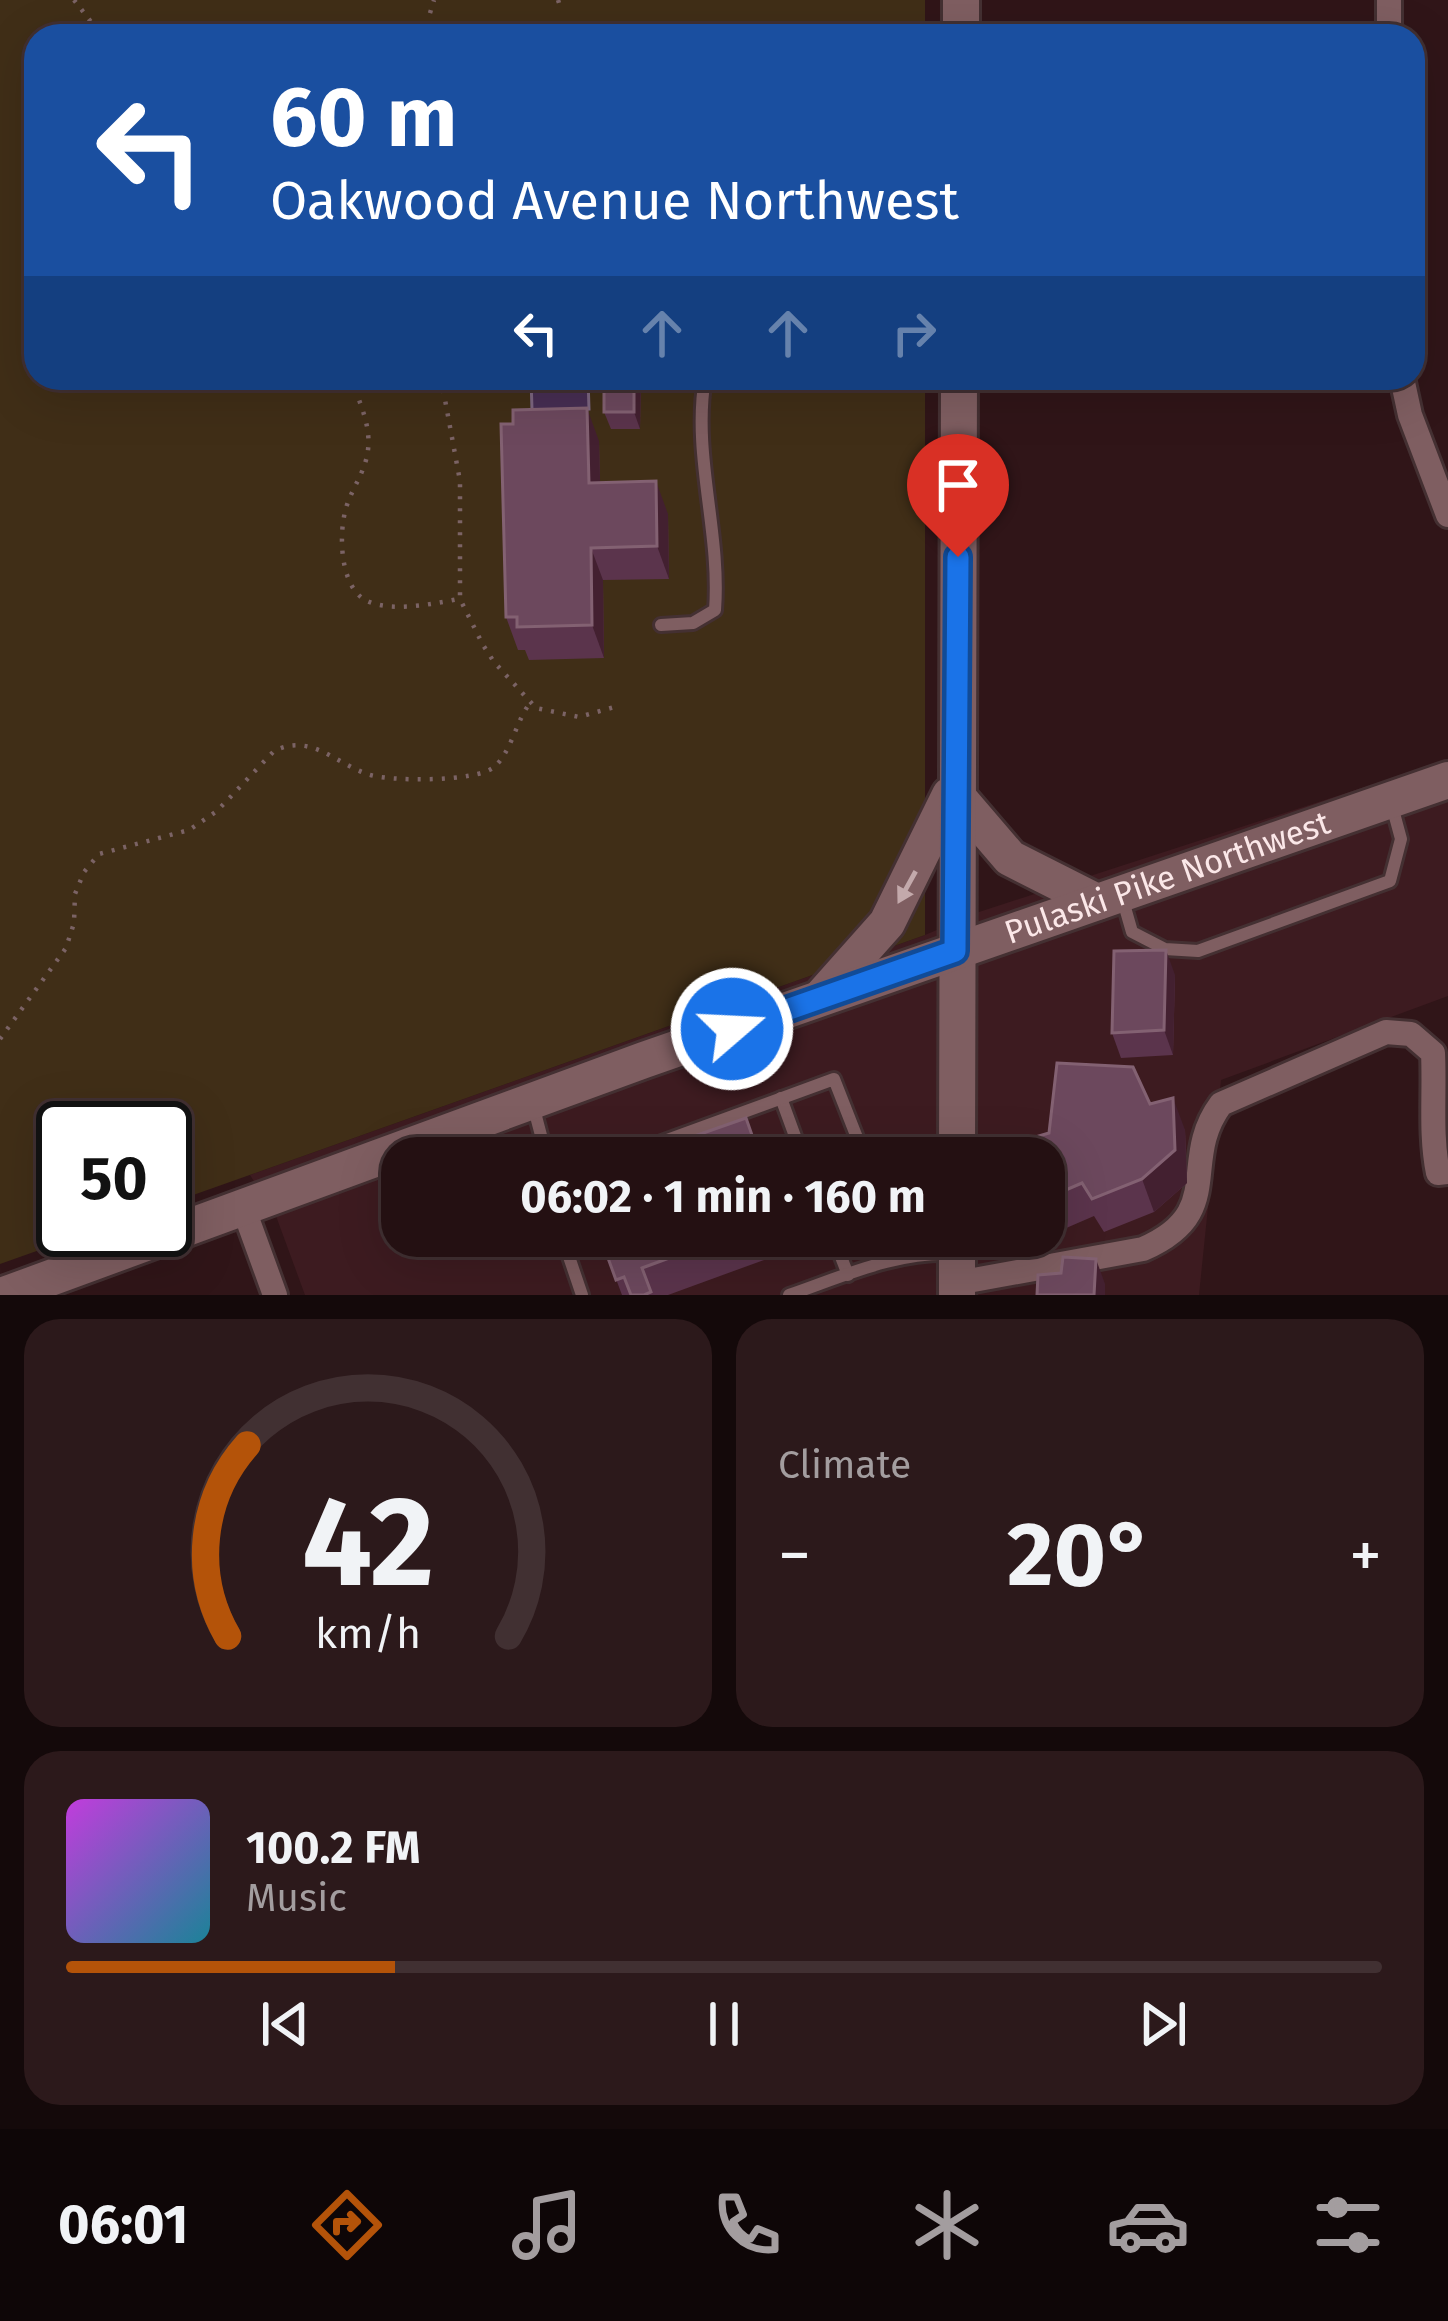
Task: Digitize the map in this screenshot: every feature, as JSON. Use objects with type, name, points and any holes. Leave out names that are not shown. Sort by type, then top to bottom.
[{"type":"main road","points":[[957,1137],[958,390]]},
{"type":"main road","name":"Pulaski Pike Northwest","points":[[4,1295],[644,1060],[1448,780]]},
{"type":"main road","points":[[956,788],[1010,858],[1109,898]]},
{"type":"main road","points":[[821,998],[887,923],[956,788]]},
{"type":"street","points":[[1405,390],[1448,515]]},
{"type":"street","points":[[957,1267],[1143,1250],[1169,1238],[1190,1214],[1200,1187],[1206,1124],[1221,1103],[1386,1032],[1411,1034],[1433,1053],[1431,1137],[1438,1172],[1448,1172]]},
{"type":"street","points":[[243,1208],[275,1295]]},
{"type":"lane","points":[[661,625],[693,623],[715,610],[713,523],[701,443],[704,390]]},
{"type":"lane","points":[[1109,898],[1132,932],[1165,949],[1198,951],[1390,881],[1401,839],[1390,800]]},
{"type":"lane","points":[[676,1137],[833,1079],[857,1137]]},
{"type":"lane","points":[[781,1099],[795,1137]]},
{"type":"lane","points":[[532,1103],[541,1137]]},
{"type":"lane","points":[[569,1257],[583,1295]]},
{"type":"lane","points":[[841,1257],[848,1274]]},
{"type":"lane","points":[[789,1295],[902,1257]]},
{"type":"path","points":[[74,0],[93,24]]},
{"type":"path","points":[[355,390],[369,430],[363,474],[345,509],[342,534],[352,585],[364,599],[385,604],[460,599]]},
{"type":"path","points":[[443,390],[460,481],[460,599],[494,662],[530,703],[560,716],[579,717],[618,706]]},
{"type":"path","points":[[0,1039],[67,948],[75,894],[84,872],[99,854],[189,830],[217,811],[284,746],[307,743],[373,776],[458,777],[486,772],[501,758],[530,703]]},
{"type":"shaded area","points":[[0,0],[925,0],[925,24],[24,24],[24,390],[925,390],[925,935],[192,1195],[192,1101],[36,1101],[36,1251],[0,1264]]},
{"type":"shaded area","points":[[531,390],[588,390],[589,409],[532,410]]},
{"type":"shaded area","points":[[1448,760],[1448,996],[1221,1080],[1199,1295],[305,1295],[276,1216],[250,1175],[979,912]]},
{"type":"building","points":[[604,390],[634,390],[634,412],[604,412]]},
{"type":"building","points":[[587,408],[589,483],[656,481],[657,546],[591,548],[592,625],[517,627],[517,617],[506,617],[501,424],[513,424],[513,410]]},
{"type":"building","points":[[1166,950],[1164,1030],[1112,1033],[1114,951]]},
{"type":"building","points":[[1057,1063],[1133,1067],[1150,1104],[1173,1098],[1175,1150],[1142,1179],[1092,1199],[1082,1183],[1065,1190],[1065,1137],[1035,1137],[1049,1133]]},
{"type":"building","points":[[746,1118],[753,1137],[692,1137]]},
{"type":"building","points":[[608,1257],[672,1257],[642,1268],[651,1292],[644,1295],[631,1295],[624,1277],[616,1280]]},
{"type":"building","points":[[1063,1257],[1096,1259],[1094,1295],[1037,1295],[1038,1275],[1061,1273]]},
{"type":"route","points":[[732,1029],[955,951],[958,557]]}]
